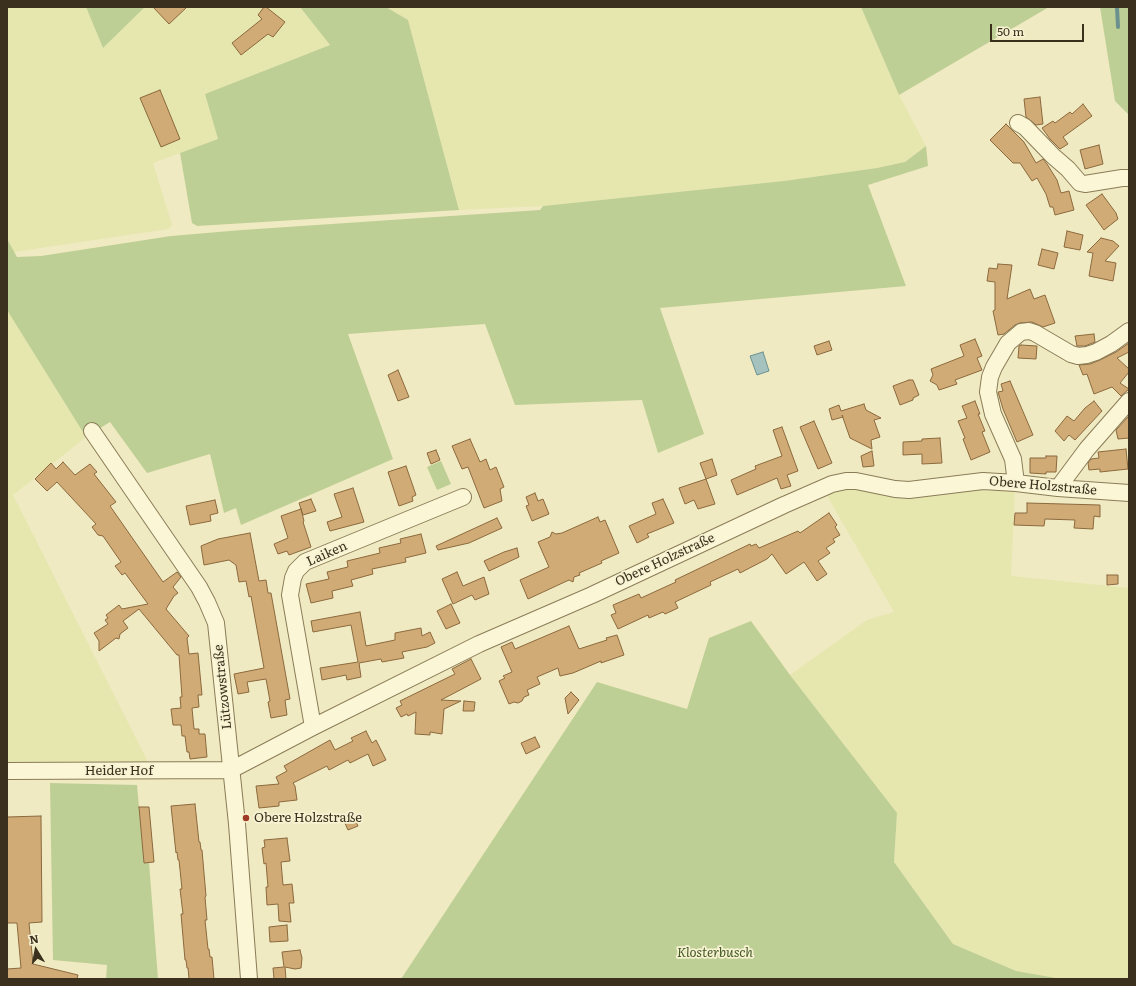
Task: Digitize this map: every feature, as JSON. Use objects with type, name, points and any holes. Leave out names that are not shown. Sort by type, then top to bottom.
[{"type":"street","points":[[1018,123],[1025,127],[1068,169],[1080,183],[1085,184],[1129,178]]},
{"type":"street","points":[[1016,483],[1013,459],[993,414],[988,392],[990,377],[994,367],[1008,343],[1021,332],[1029,332],[1071,354],[1083,355],[1096,352],[1129,331]]},
{"type":"street","points":[[1058,488],[1087,449],[1129,401]]},
{"type":"street","name":"Lützowstraße","points":[[92,430],[199,587],[216,623],[231,770],[249,979]]},
{"type":"street","name":"Obere Holzstraße","points":[[231,770],[479,644],[832,484],[846,481],[856,481],[895,489],[909,490],[984,481],[1129,494]]},
{"type":"street","name":"Laiken","points":[[313,727],[290,595],[293,578],[296,571],[305,562],[463,497]]},
{"type":"street","name":"Heider Hof","points":[[7,771],[231,770]]},
{"type":"green space","points":[[7,7],[86,7],[103,48],[145,7],[300,7],[330,45],[205,94],[218,139],[153,163],[172,225],[168,229],[14,252],[7,239]]},
{"type":"green space","points":[[86,7],[145,7],[103,48]]},
{"type":"green space","points":[[300,7],[386,7],[408,20],[459,210],[197,226],[192,223],[180,153],[218,139],[205,94],[330,45]]},
{"type":"green space","points":[[386,7],[861,7],[899,95],[926,146],[905,162],[877,168],[784,181],[543,206],[459,210],[408,20]]},
{"type":"green space","points":[[861,7],[1049,7],[899,95]]},
{"type":"green space","points":[[1100,7],[1129,7],[1129,115],[1115,101]]},
{"type":"green space","points":[[926,146],[928,166],[868,185],[906,286],[660,308],[704,434],[658,453],[642,400],[515,405],[485,324],[348,334],[393,459],[241,525],[236,508],[224,513],[210,454],[147,473],[110,422],[86,437],[7,310],[7,239],[17,257],[41,256],[171,236],[540,210],[543,206],[784,181],[877,168],[905,162]]},
{"type":"green space","points":[[7,310],[86,437],[13,495],[148,762],[7,762]]},
{"type":"green space","points":[[441,461],[451,484],[437,490],[427,467]]},
{"type":"green space","points":[[982,487],[1015,489],[1011,576],[1129,588],[1129,979],[1062,979],[1016,971],[953,944],[894,862],[897,813],[790,675],[867,620],[894,612],[826,494],[838,488]]},
{"type":"green space","name":"Klosterbusch","points":[[751,621],[790,675],[897,813],[894,862],[953,944],[1016,971],[1062,979],[401,979],[597,682],[687,709],[709,638]]},
{"type":"green space","points":[[50,783],[137,785],[144,863],[149,862],[158,979],[106,979],[107,965],[53,960]]},
{"type":"water","points":[[763,352],[769,371],[757,375],[750,356]]},
{"type":"building","points":[[153,7],[187,7],[169,24]]},
{"type":"building","points":[[264,7],[285,22],[273,37],[268,34],[241,55],[232,43],[262,19],[258,15]]},
{"type":"building","points":[[160,90],[180,139],[161,147],[140,98]]},
{"type":"building","points":[[1040,97],[1043,124],[1036,125],[1026,117],[1024,99]]},
{"type":"building","points":[[1083,104],[1092,116],[1063,137],[1068,144],[1060,149],[1042,128],[1053,121],[1055,123],[1070,112],[1072,114]]},
{"type":"building","points":[[1006,124],[1024,142],[1036,163],[1043,159],[1047,164],[1057,180],[1061,193],[1069,191],[1074,210],[1055,215],[1053,207],[1050,207],[1046,194],[1037,178],[1032,181],[1020,163],[1013,163],[990,140]]},
{"type":"building","points":[[1099,145],[1103,164],[1085,169],[1080,150]]},
{"type":"building","points":[[1102,194],[1116,213],[1118,219],[1104,230],[1086,205]]},
{"type":"building","points":[[1067,231],[1083,235],[1080,250],[1064,247]]},
{"type":"building","points":[[1101,238],[1113,241],[1119,246],[1105,261],[1116,263],[1113,281],[1089,276],[1093,253],[1087,252]]},
{"type":"building","points":[[1042,249],[1058,253],[1054,269],[1038,265]]},
{"type":"building","points":[[998,264],[1012,265],[1007,299],[1030,289],[1034,299],[1045,295],[1055,323],[1043,327],[1032,322],[1020,323],[1004,334],[998,335],[993,311],[995,310],[995,282],[987,281],[989,268],[997,269]]},
{"type":"building","points":[[1094,334],[1095,342],[1085,346],[1077,346],[1075,336]]},
{"type":"building","points":[[975,339],[982,356],[977,358],[982,370],[955,380],[957,384],[939,390],[937,385],[930,381],[933,375],[931,369],[964,356],[960,345]]},
{"type":"building","points":[[829,341],[832,350],[817,355],[814,346]]},
{"type":"building","points":[[1129,343],[1129,352],[1117,358],[1129,369],[1129,372],[1120,383],[1129,389],[1121,396],[1112,387],[1094,394],[1087,374],[1083,375],[1079,365],[1090,364],[1100,360]]},
{"type":"building","points":[[1019,346],[1037,346],[1036,359],[1018,358]]},
{"type":"building","points":[[398,370],[409,397],[398,401],[388,375]]},
{"type":"building","points":[[913,380],[919,395],[913,398],[913,400],[900,405],[893,386]]},
{"type":"building","points":[[1010,381],[1033,435],[1017,442],[1003,409],[998,392],[1003,391],[1001,384]]},
{"type":"building","points":[[975,401],[980,414],[978,414],[985,431],[982,432],[990,452],[971,460],[963,439],[965,438],[958,421],[967,418],[962,406]]},
{"type":"building","points":[[1094,401],[1102,411],[1075,440],[1069,435],[1064,441],[1055,431],[1067,416],[1074,421],[1085,408]]},
{"type":"building","points":[[864,404],[866,410],[881,418],[874,420],[880,437],[871,440],[872,449],[850,438],[843,417],[832,420],[829,409],[839,405],[841,411]]},
{"type":"building","points":[[1129,416],[1129,438],[1118,439],[1116,430]]},
{"type":"building","points":[[814,421],[832,463],[818,469],[800,427]]},
{"type":"building","points":[[782,427],[798,471],[787,475],[791,486],[781,489],[777,478],[737,495],[731,480],[756,469],[755,466],[782,456],[773,430]]},
{"type":"building","points":[[940,438],[942,463],[922,464],[922,454],[903,455],[903,442]]},
{"type":"building","points":[[470,439],[480,462],[486,459],[490,470],[496,467],[504,487],[500,489],[502,501],[484,508],[468,467],[462,469],[452,446]]},
{"type":"building","points":[[1126,449],[1128,469],[1100,472],[1100,469],[1089,470],[1088,463],[1091,459],[1099,458],[1098,452]]},
{"type":"building","points":[[436,450],[440,460],[431,464],[427,453]]},
{"type":"building","points":[[872,451],[874,466],[863,467],[861,456]]},
{"type":"building","points":[[1046,456],[1057,456],[1056,472],[1046,472],[1046,474],[1030,473],[1030,458],[1046,458]]},
{"type":"building","points":[[712,459],[717,475],[706,479],[700,463]]},
{"type":"building","points":[[63,462],[75,475],[90,464],[97,472],[94,474],[116,502],[110,506],[163,582],[177,572],[181,577],[173,587],[178,593],[174,596],[166,609],[189,636],[187,638],[189,654],[198,653],[202,695],[198,695],[199,707],[192,708],[194,729],[199,729],[199,734],[205,734],[207,757],[190,759],[189,752],[187,752],[185,736],[182,736],[181,725],[173,725],[171,709],[181,708],[180,697],[182,697],[179,655],[177,655],[139,609],[123,621],[128,628],[120,634],[119,639],[116,638],[99,651],[99,641],[94,633],[108,624],[105,620],[108,618],[106,615],[119,605],[122,609],[148,604],[125,573],[122,575],[115,566],[121,562],[103,536],[98,535],[92,527],[96,524],[57,482],[47,491],[35,479],[51,463],[56,469]]},
{"type":"building","points":[[406,466],[416,495],[412,497],[413,501],[399,506],[388,472]]},
{"type":"building","points":[[706,479],[715,504],[698,509],[694,500],[685,504],[679,488]]},
{"type":"building","points":[[353,488],[364,522],[330,531],[327,522],[342,517],[334,494]]},
{"type":"building","points":[[535,493],[538,501],[543,499],[549,514],[532,521],[526,506],[529,505],[526,497]]},
{"type":"building","points":[[311,499],[316,511],[303,515],[299,503]]},
{"type":"building","points":[[663,499],[674,523],[647,534],[649,537],[637,543],[629,526],[656,514],[652,503]]},
{"type":"building","points":[[215,500],[218,513],[210,515],[211,521],[190,525],[186,506]]},
{"type":"building","points":[[1027,503],[1100,505],[1100,517],[1094,516],[1093,529],[1074,528],[1075,520],[1045,519],[1044,526],[1014,525],[1015,513],[1027,513]]},
{"type":"building","points":[[301,509],[303,522],[311,547],[289,555],[287,551],[278,554],[274,544],[288,538],[281,516]]},
{"type":"building","points":[[829,513],[837,525],[835,527],[840,535],[833,539],[835,542],[826,548],[830,553],[818,561],[827,574],[817,581],[804,562],[786,574],[772,554],[767,559],[740,573],[738,569],[710,582],[711,585],[675,602],[678,608],[665,614],[663,612],[649,618],[648,615],[618,629],[611,615],[616,613],[613,605],[639,594],[641,598],[676,582],[675,580],[750,544],[751,546],[756,544],[759,548],[798,531],[800,533]]},
{"type":"building","points":[[598,517],[600,522],[605,520],[619,553],[601,561],[602,563],[579,573],[580,575],[574,577],[573,582],[569,580],[528,599],[520,580],[549,567],[538,542],[550,537],[552,532],[556,534],[562,533]]},
{"type":"building","points":[[497,518],[502,528],[469,543],[438,550],[436,546]]},
{"type":"building","points":[[250,533],[259,581],[266,580],[268,593],[271,593],[290,699],[285,700],[287,715],[271,718],[266,679],[247,682],[249,692],[238,694],[234,674],[264,668],[251,596],[249,597],[246,581],[239,582],[236,565],[229,560],[204,565],[201,546],[218,539]]},
{"type":"building","points":[[421,534],[426,553],[405,558],[406,562],[372,569],[373,574],[351,580],[353,586],[332,591],[333,598],[311,603],[306,584],[329,579],[327,572],[348,567],[347,561],[380,553],[379,548],[401,543],[400,539]]},
{"type":"building","points":[[517,548],[519,557],[489,571],[484,561]]},
{"type":"building","points":[[457,572],[463,586],[484,577],[489,594],[475,600],[472,595],[453,604],[442,579]]},
{"type":"building","points":[[1107,575],[1118,575],[1118,584],[1107,585]]},
{"type":"building","points":[[451,604],[460,623],[446,629],[437,611]]},
{"type":"building","points":[[360,612],[366,646],[395,640],[395,633],[421,628],[422,636],[430,632],[435,643],[427,647],[402,652],[404,658],[382,662],[381,659],[359,663],[361,677],[347,680],[346,675],[322,680],[320,668],[358,662],[351,625],[313,632],[311,621]]},
{"type":"building","points":[[569,626],[579,649],[607,640],[606,638],[617,635],[624,655],[601,663],[601,661],[573,673],[560,676],[558,668],[537,677],[540,684],[527,690],[529,695],[524,697],[522,701],[509,704],[499,681],[505,678],[503,676],[512,672],[501,647],[512,642],[515,649]]},
{"type":"building","points":[[471,659],[481,679],[441,700],[461,701],[444,709],[442,734],[430,732],[430,735],[415,734],[416,712],[408,716],[407,714],[401,717],[396,708],[402,705],[400,701],[455,674],[452,669]]},
{"type":"building","points":[[571,692],[579,700],[568,714],[565,698]]},
{"type":"building","points":[[464,701],[475,702],[474,711],[463,711]]},
{"type":"building","points":[[366,731],[372,743],[376,740],[386,760],[373,766],[368,754],[350,763],[348,760],[329,770],[327,766],[293,783],[295,786],[297,800],[279,802],[279,806],[259,808],[256,786],[279,784],[276,777],[287,771],[284,766],[330,740],[335,750],[353,741],[351,738]]},
{"type":"building","points":[[535,737],[540,747],[526,754],[521,743]]},
{"type":"building","points":[[195,804],[199,842],[202,850],[206,896],[207,920],[205,920],[208,949],[210,957],[212,957],[214,979],[189,979],[188,968],[185,960],[181,914],[183,914],[180,889],[182,889],[179,860],[177,852],[176,853],[171,806]]},
{"type":"building","points":[[139,807],[149,807],[154,862],[144,863]]},
{"type":"building","points":[[41,816],[42,922],[29,923],[33,964],[78,975],[77,979],[7,979],[7,969],[21,968],[17,923],[7,923],[7,817]]},
{"type":"building","points":[[354,817],[358,826],[348,830],[344,821]]},
{"type":"building","points":[[287,838],[290,861],[281,862],[283,885],[292,884],[294,903],[289,903],[291,922],[279,921],[278,904],[267,905],[266,887],[268,887],[266,863],[264,864],[262,848],[265,847],[264,840]]},
{"type":"building","points":[[287,925],[288,941],[270,942],[269,927]]},
{"type":"building","points":[[300,950],[302,958],[301,968],[295,969],[285,967],[286,979],[274,979],[273,968],[284,967],[282,952]]},
{"type":"waterway","points":[[1117,7],[1118,27]]},
{"type":"place","name":"Obere Holzstraße","points":[[246,818]]}]
